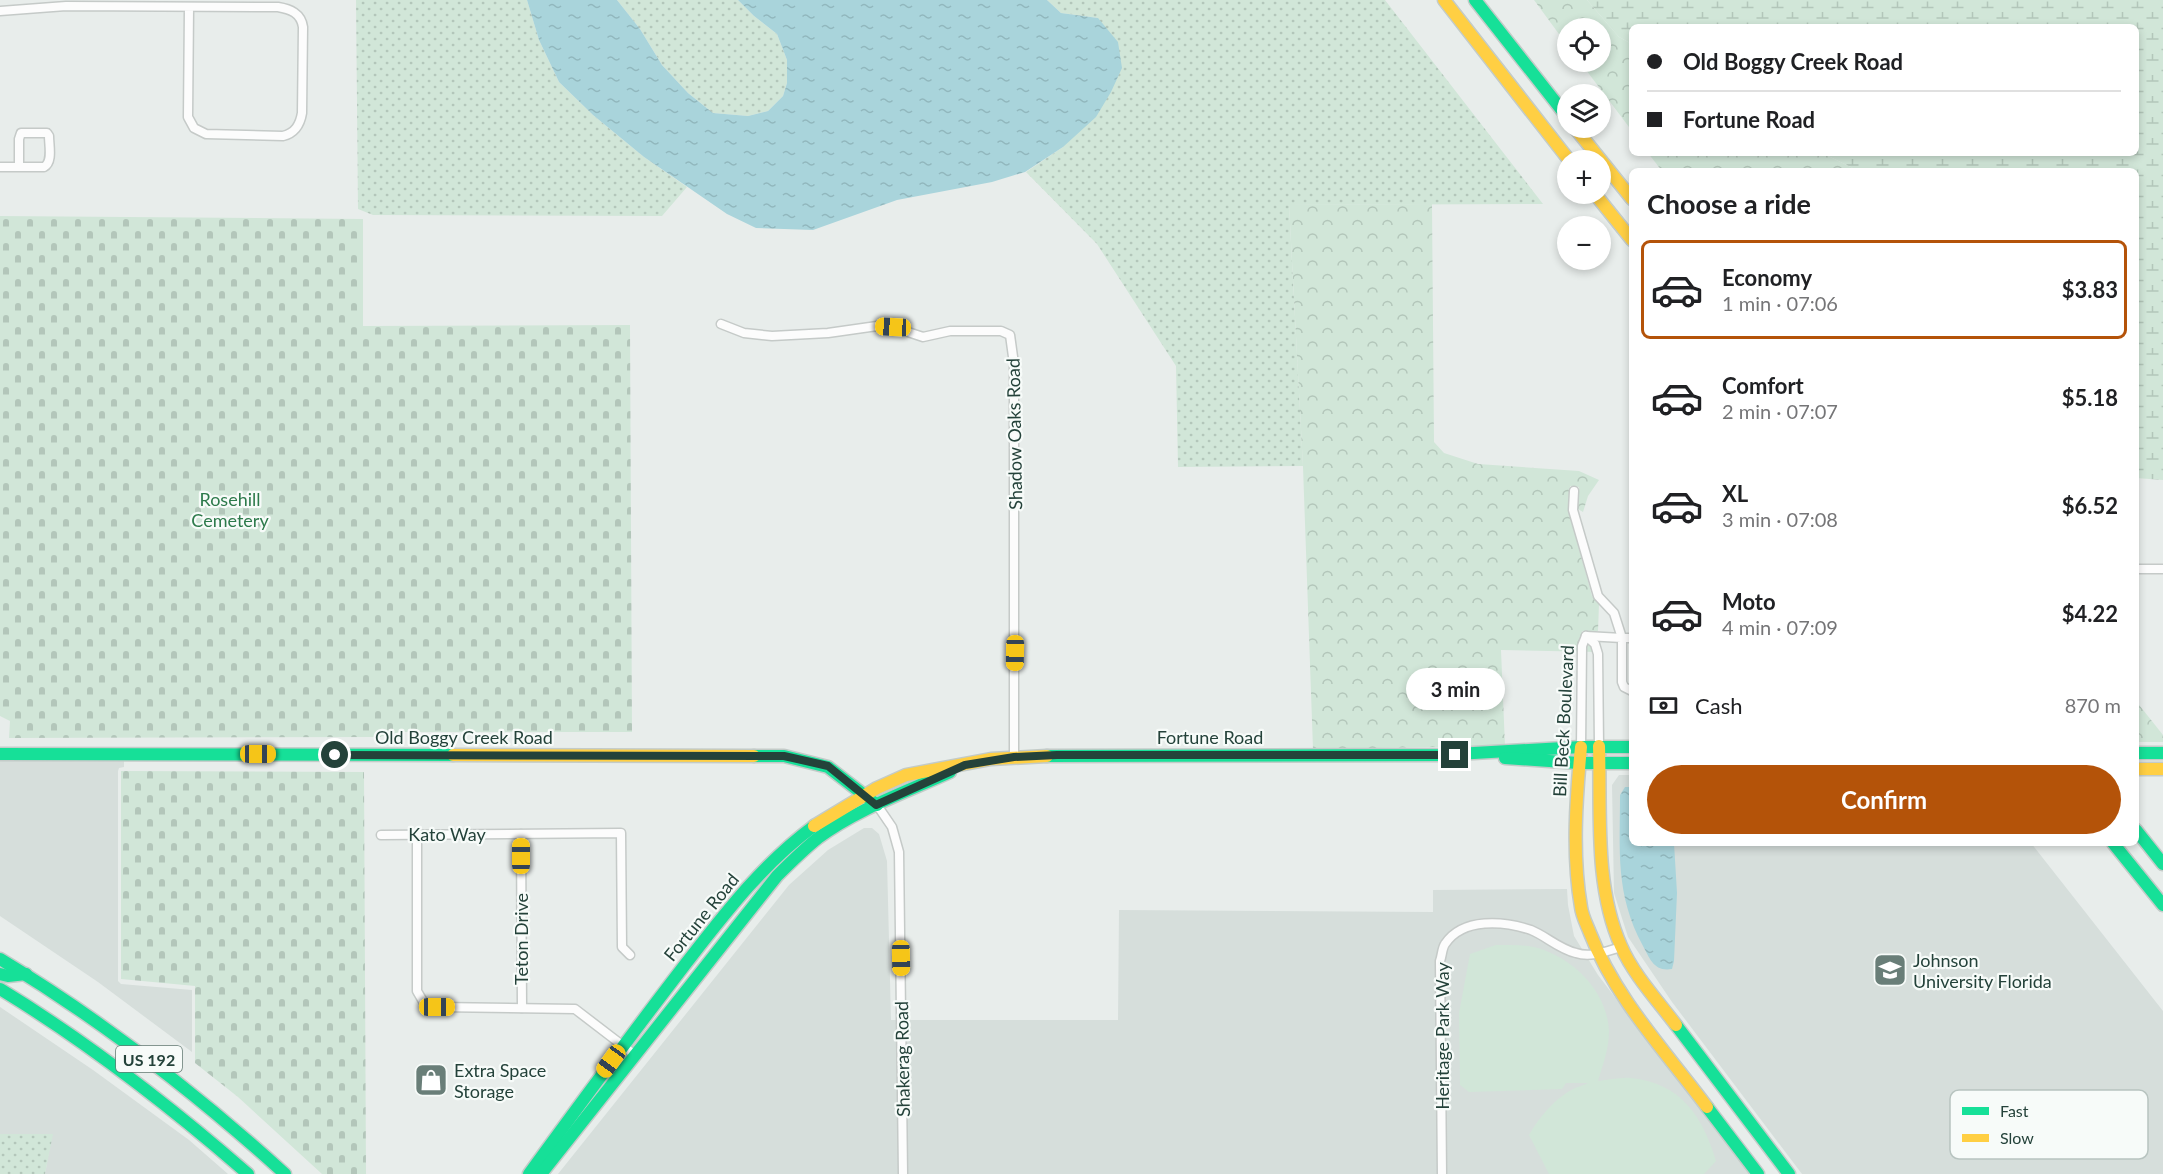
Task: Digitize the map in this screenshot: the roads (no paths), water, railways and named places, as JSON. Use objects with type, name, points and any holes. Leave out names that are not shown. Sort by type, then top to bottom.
[{"type":"main road","points":[[1444,0],[1561,150]]},
{"type":"main road","points":[[1475,0],[1557,104]]},
{"type":"main road","points":[[1583,138],[1629,195]]},
{"type":"main road","points":[[1603,204],[1629,236]]},
{"type":"main road","name":"Fortune Road","points":[[529,1174],[623,1045],[725,914],[767,866],[799,837],[841,808],[906,775],[1014,757],[1057,755],[1455,755],[1581,747],[1629,747]]},
{"type":"main road","name":"Bill Beck Boulevard","points":[[1581,747],[1578,763],[1578,878],[1581,909],[1598,954],[1616,986],[1758,1174]]},
{"type":"main road","name":"Bill Beck Boulevard","points":[[1599,747],[1602,867],[1607,908],[1621,946],[1637,973],[1789,1174]]},
{"type":"main road","points":[[2139,753],[2163,753]]},
{"type":"main road","name":"Old Boggy Creek Road","points":[[0,754],[784,756],[828,766],[876,805]]},
{"type":"main road","name":"Fortune Road","points":[[1455,755],[1578,763],[1629,763]]},
{"type":"main road","name":"Fortune Road","points":[[541,1174],[777,876],[804,849],[876,805],[965,765]]},
{"type":"main road","points":[[2139,769],[2163,769]]},
{"type":"main road","points":[[2139,834],[2163,864]]},
{"type":"main road","points":[[2115,846],[2163,905]]},
{"type":"main road","name":"US 192","points":[[0,959],[26,974],[150,1060],[230,1124],[285,1174]]},
{"type":"main road","points":[[0,974],[8,976],[26,974]]},
{"type":"main road","name":"US 192","points":[[0,990],[55,1024],[139,1083],[248,1174]]},
{"type":"street","points":[[0,11],[66,6],[278,7],[292,10],[301,18],[303,27],[302,113],[295,130],[283,136],[206,135],[194,128],[188,117],[189,8]]},
{"type":"street","points":[[0,167],[19,167],[47,166],[49,161],[49,136],[47,134],[23,132],[19,135],[19,167]]},
{"type":"street","name":"Shadow Oaks Road","points":[[721,324],[744,333],[772,336],[828,333],[876,326],[893,327],[923,337],[950,331],[1001,331],[1010,335],[1014,364],[1014,757]]},
{"type":"street","points":[[1574,491],[1573,510],[1598,596],[1614,613],[1622,638],[1622,682],[1624,687],[1629,690]]},
{"type":"street","points":[[2139,569],[2163,569]]},
{"type":"street","points":[[1586,636],[1629,638]]},
{"type":"street","name":"Bill Beck Boulevard","points":[[1581,747],[1582,646],[1586,636],[1595,644],[1598,654],[1599,747]]},
{"type":"street","name":"Shakerag Road","points":[[876,805],[892,827],[899,852],[903,1174]]},
{"type":"street","name":"Kato Way","points":[[381,835],[621,833],[622,947],[630,955]]},
{"type":"street","points":[[417,834],[417,991],[424,1003],[437,1007],[575,1009],[635,1055]]},
{"type":"street","name":"Teton Drive","points":[[521,834],[522,1008]]},
{"type":"street","name":"Heritage Park Way","points":[[1442,1174],[1440,961],[1444,945],[1457,932],[1475,924],[1496,924],[1531,931],[1577,954],[1598,954],[1621,946]]},
{"type":"water","points":[[527,0],[617,0],[640,29],[662,65],[688,93],[713,113],[748,116],[768,111],[783,96],[787,83],[787,60],[777,34],[738,0],[1047,0],[1061,13],[1098,18],[1118,42],[1122,68],[1096,117],[1063,147],[1025,172],[992,182],[897,200],[813,230],[756,228],[727,214],[644,157],[593,115],[559,82],[539,40]]},
{"type":"water","points":[[1625,787],[1629,787],[1629,846],[1674,846],[1677,893],[1672,969],[1661,968],[1651,960],[1634,927],[1628,908],[1621,872],[1620,795]]},
{"type":"place","name":"Johnson University Florida","points":[[1890,970]]},
{"type":"place","name":"Extra Space Storage","points":[[431,1080]]},
{"type":"park label","name":"Rosehill Cemetery","points":[[230,509]]}]
